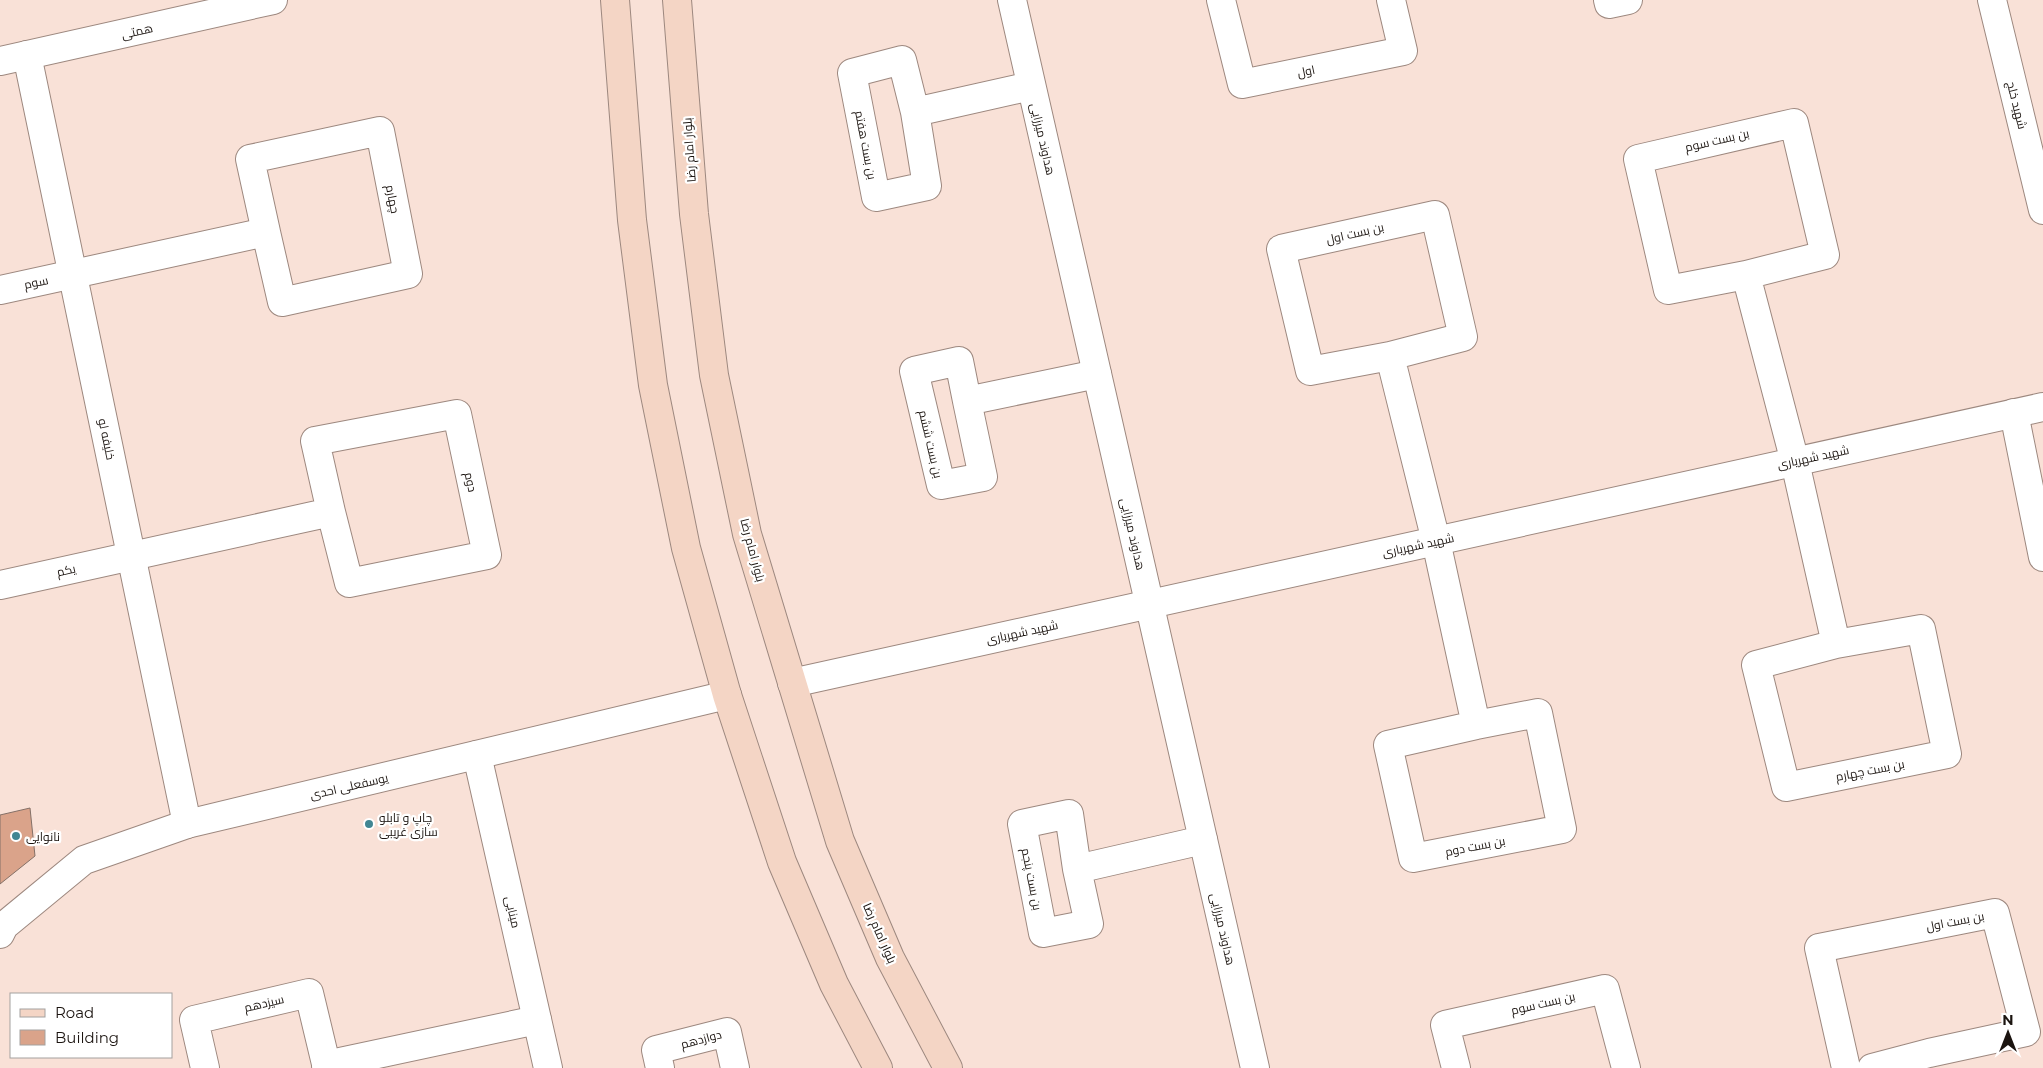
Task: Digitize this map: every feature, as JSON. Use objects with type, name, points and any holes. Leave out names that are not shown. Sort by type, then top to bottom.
[{"type":"main road","points":[[615,0],[632,220],[653,385],[686,548],[727,695],[782,862],[834,984],[878,1068]]},
{"type":"main road","name":"بلوار امام رضا","points":[[677,0],[694,214],[714,375],[747,534],[840,841],[890,958],[948,1068]]},
{"type":"street","name":"همتی","points":[[0,61],[193,9],[273,0]]},
{"type":"street","name":"هداوند میرزایی","points":[[1012,0],[1254,1068]]},
{"type":"street","name":"اول","points":[[1221,0],[1242,84],[1403,51],[1391,0]]},
{"type":"street","points":[[1608,0],[1609,4],[1628,0]]},
{"type":"street","name":"شهید خلج","points":[[1992,0],[2043,210]]},
{"type":"street","name":"خلیفه لو","points":[[27,55],[187,824]]},
{"type":"street","name":"بن بست هفتم","points":[[902,60],[915,112],[927,186],[876,196],[852,73],[902,60]]},
{"type":"street","points":[[915,112],[1031,86]]},
{"type":"street","name":"بن بست سوم","points":[[1794,123],[1825,255],[1746,275],[1668,290],[1638,159],[1794,123]]},
{"type":"street","name":"چهارم","points":[[380,131],[408,274],[282,302],[266,232],[250,159],[380,131]]},
{"type":"street","name":"بن بست اول","points":[[1435,215],[1463,337],[1390,356],[1310,371],[1281,249],[1435,215]]},
{"type":"street","points":[[73,274],[266,232]]},
{"type":"street","name":"سوم","points":[[0,290],[73,274]]},
{"type":"street","points":[[1746,275],[1795,462],[1836,644]]},
{"type":"street","points":[[1390,356],[1436,540],[1476,726]]},
{"type":"street","points":[[967,402],[1097,374]]},
{"type":"street","name":"شهید شهریاری","points":[[792,683],[2043,407]]},
{"type":"street","points":[[2014,413],[2043,557]]},
{"type":"street","name":"دوم","points":[[457,414],[487,555],[349,583],[331,512],[314,441],[457,414]]},
{"type":"street","points":[[131,555],[331,512]]},
{"type":"street","name":"یکم","points":[[0,585],[131,555]]},
{"type":"street","name":"بن بست چهارم","points":[[1921,628],[1947,754],[1786,786],[1756,665],[1836,644],[1921,628]]},
{"type":"street","name":"یوسفعلی احدی","points":[[0,934],[4,926],[84,860],[187,824],[727,695]]},
{"type":"street","name":"بن بست دوم","points":[[1538,713],[1562,829],[1413,858],[1388,746],[1476,726],[1538,713]]},
{"type":"street","name":"مینایی","points":[[478,756],[548,1068]]},
{"type":"street","points":[[1077,869],[1203,840]]},
{"type":"street","name":"بن بست اول","points":[[1846,1068],[1819,948],[1995,913],[2026,1032],[1931,1060],[1872,1068]]},
{"type":"street","name":"بن بست سوم","points":[[1456,1068],[1445,1025],[1605,989],[1626,1068]]},
{"type":"street","name":"سیزدهم","points":[[206,1068],[194,1020],[309,992],[326,1067],[537,1020]]},
{"type":"street","name":"دوازدهم","points":[[660,1068],[656,1050],[727,1032],[735,1068]]},
{"type":"building","name":"نانوایی","points":[[30,808],[35,856],[0,884],[0,815]]},
{"type":"place","name":"چاپ و تابلو سازی غریبی","points":[[369,824]]},
{"type":"place","name":"نانوایی","points":[[16,836]]}]
